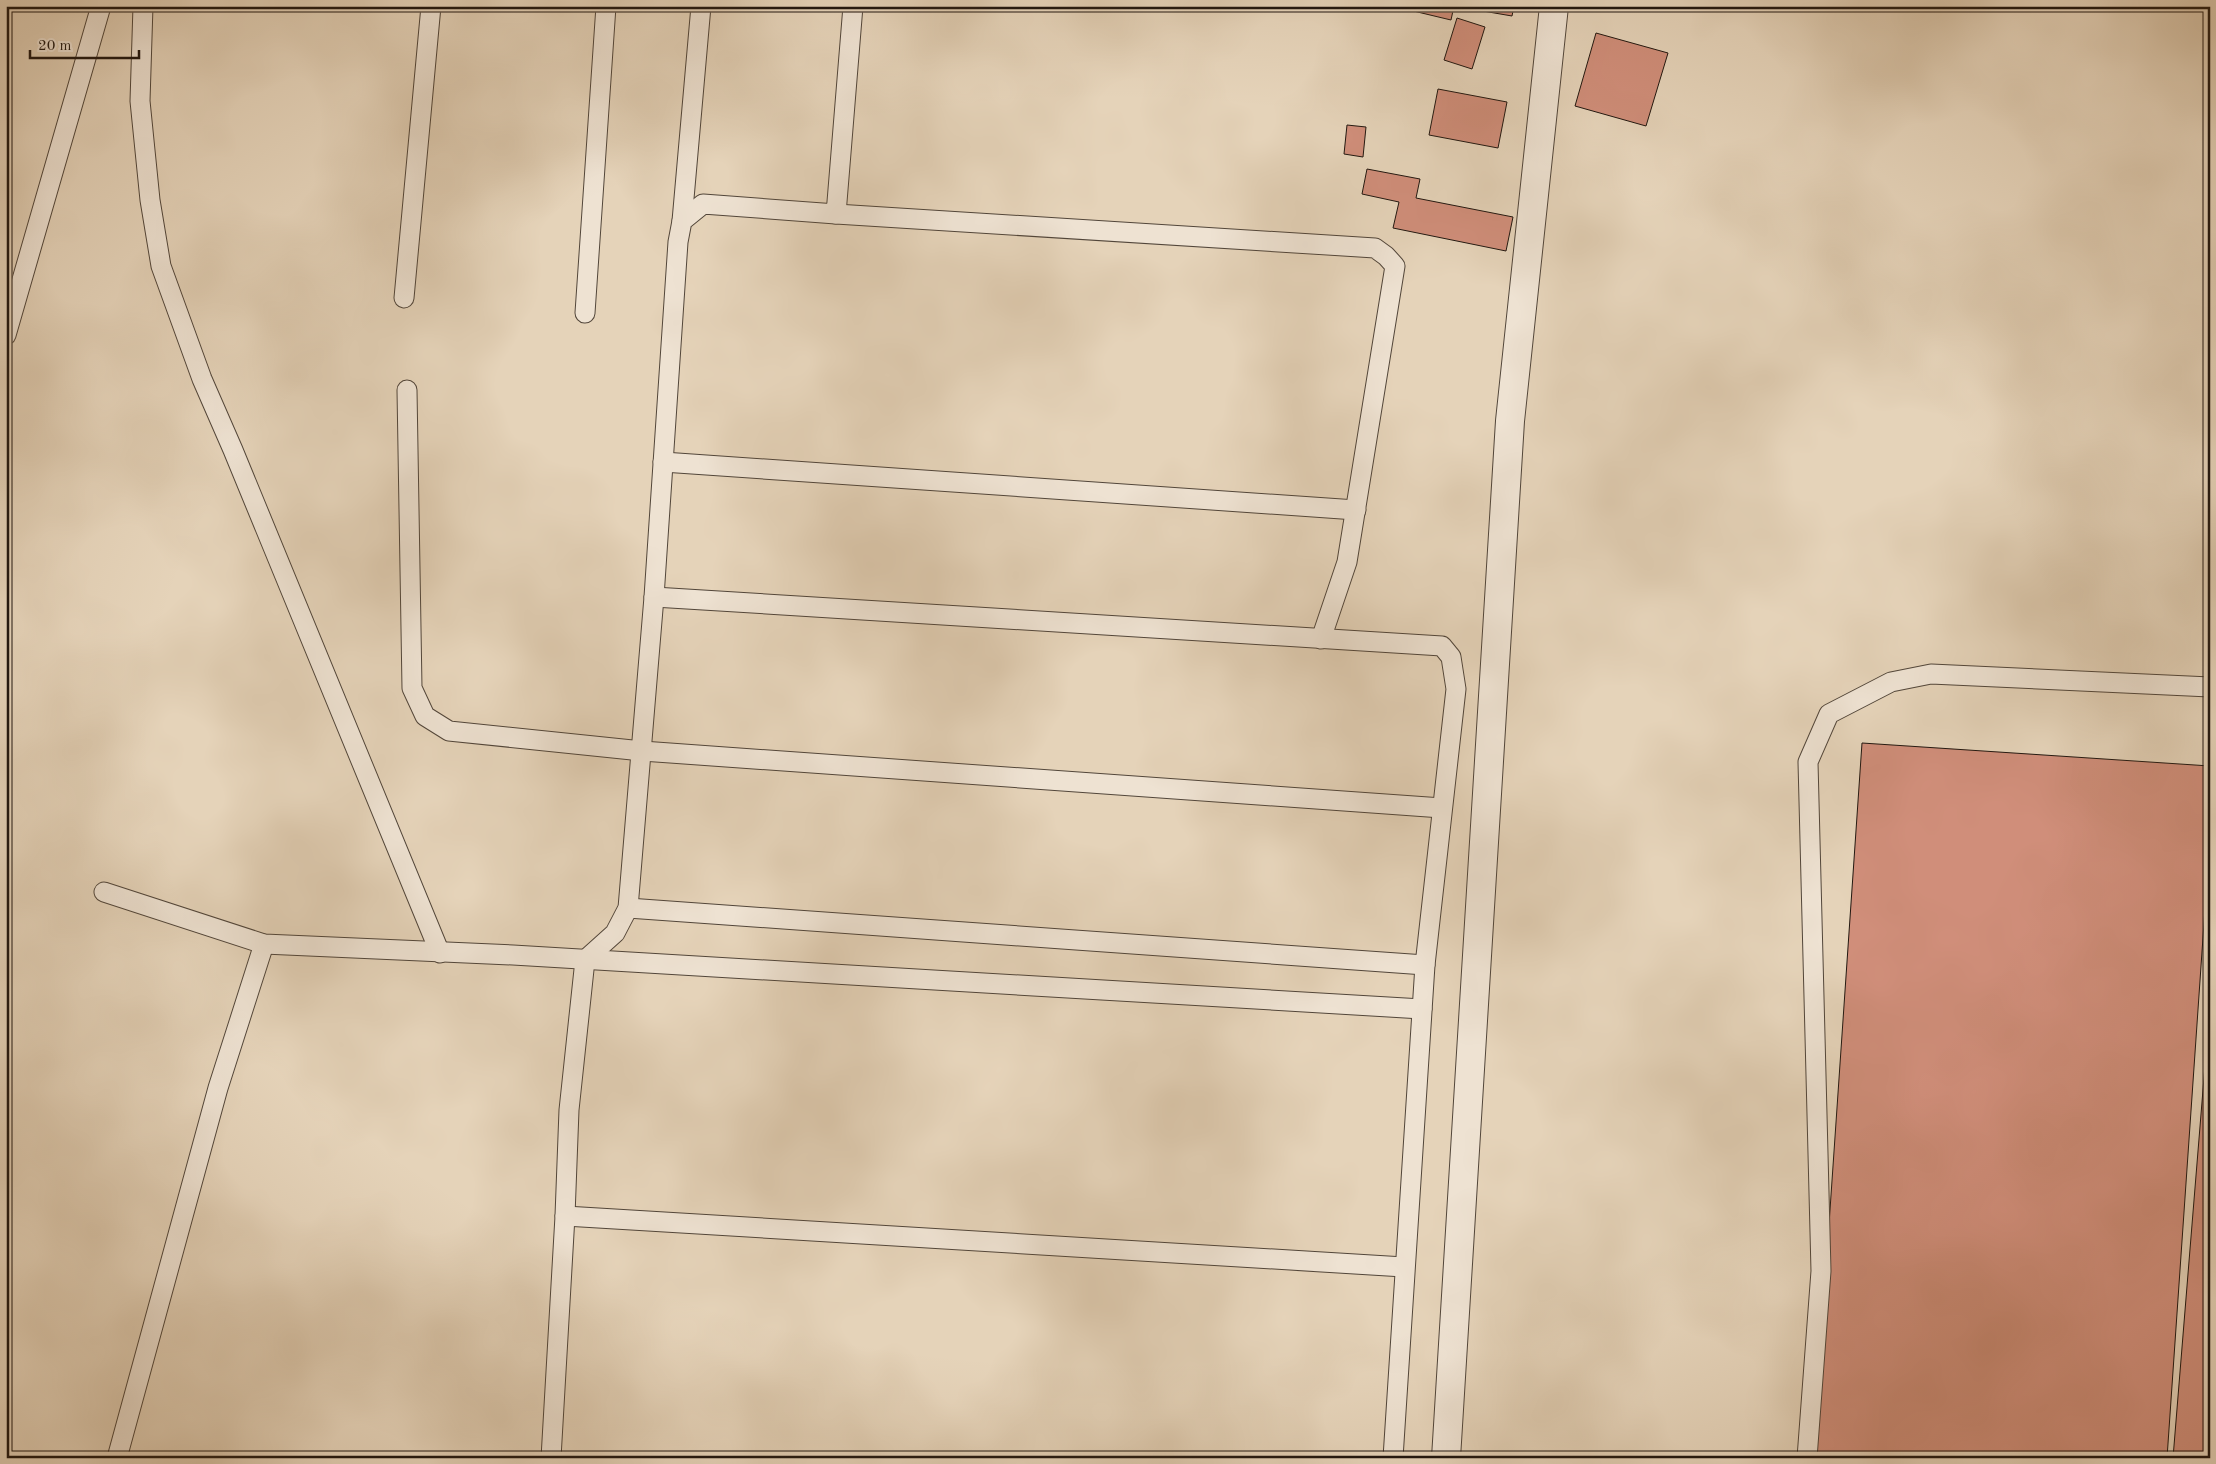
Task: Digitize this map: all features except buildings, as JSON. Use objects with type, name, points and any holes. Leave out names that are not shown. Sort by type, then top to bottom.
[{"type":"street","points":[[1446,1458],[1510,420],[1554,6]]},
{"type":"lane","points":[[6,335],[100,6]]},
{"type":"lane","points":[[143,6],[140,101],[150,200],[161,266],[202,379],[440,953]]},
{"type":"lane","points":[[404,298],[431,6]]},
{"type":"lane","points":[[585,313],[606,6]]},
{"type":"lane","points":[[551,1458],[569,1110],[585,960],[616,933],[628,908],[654,597],[678,242],[682,220],[701,6]]},
{"type":"lane","points":[[836,214],[853,6]]},
{"type":"lane","points":[[682,220],[703,204],[1375,248],[1395,266],[1347,562],[1321,639]]},
{"type":"lane","points":[[407,390],[412,688],[425,716],[449,731],[642,750],[1442,808]]},
{"type":"lane","points":[[663,462],[1356,510]]},
{"type":"lane","points":[[654,597],[1442,646],[1451,657],[1455,671],[1456,689],[1425,965],[1393,1458]]},
{"type":"lane","points":[[1806,1458],[1821,1271],[1808,762],[1828,714],[1891,682],[1931,674],[2210,687]]},
{"type":"lane","points":[[104,892],[264,944],[585,960],[1422,1009]]},
{"type":"lane","points":[[628,908],[1425,965]]},
{"type":"lane","points":[[117,1458],[218,1088],[264,944]]},
{"type":"lane","points":[[565,1216],[1404,1267]]}]
